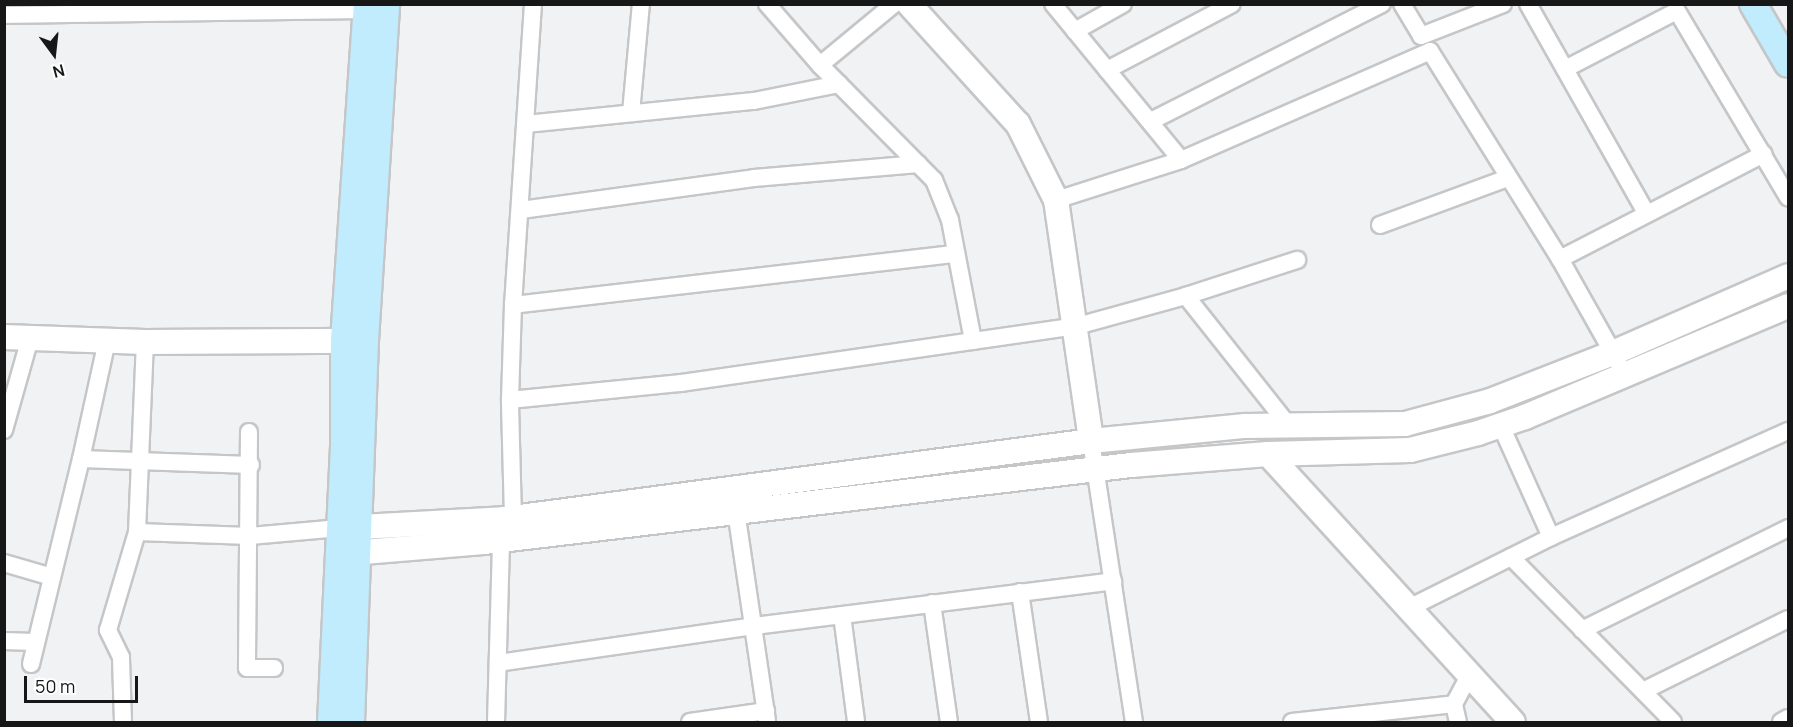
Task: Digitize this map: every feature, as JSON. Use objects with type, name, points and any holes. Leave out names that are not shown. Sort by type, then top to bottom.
[{"type":"main road","points":[[1753,4],[1788,64]]},
{"type":"main road","points":[[331,723],[349,528],[354,341],[376,7]]},
{"type":"main road","points":[[346,554],[351,723]]},
{"type":"street","points":[[513,518],[510,400],[513,305],[533,4]]},
{"type":"street","points":[[631,113],[641,4]]},
{"type":"street","points":[[767,4],[820,65],[934,180],[942,197],[956,254],[973,341]]},
{"type":"street","points":[[820,65],[894,4]]},
{"type":"street","points":[[909,4],[1018,124],[1056,200],[1077,326],[1095,469],[1134,723]]},
{"type":"street","points":[[1053,4],[1181,160]]},
{"type":"street","points":[[1075,31],[1124,4]]},
{"type":"street","points":[[1107,70],[1232,4]]},
{"type":"street","points":[[1151,122],[1382,4]]},
{"type":"street","points":[[1402,4],[1560,259],[1624,376]]},
{"type":"street","points":[[1421,36],[1503,4]]},
{"type":"street","points":[[1528,4],[1647,214]]},
{"type":"street","points":[[4,15],[376,7]]},
{"type":"street","points":[[1565,69],[1675,8],[1788,197]]},
{"type":"street","points":[[1056,200],[1181,160],[1430,51]]},
{"type":"street","points":[[526,124],[754,101],[839,84]]},
{"type":"street","points":[[1560,259],[1763,154]]},
{"type":"street","points":[[521,210],[754,178],[918,164]]},
{"type":"street","points":[[1380,225],[1508,178]]},
{"type":"street","points":[[513,305],[956,254]]},
{"type":"street","points":[[510,400],[669,384],[1077,326],[1186,296],[1297,260]]},
{"type":"street","points":[[137,532],[250,536],[513,518],[1091,441],[1245,426],[1405,424],[1490,401],[1613,353],[1788,276]]},
{"type":"street","points":[[1186,296],[1290,427]]},
{"type":"street","points":[[346,554],[501,540],[1095,469],[1268,454],[1382,453],[1443,443],[1501,426],[1788,306]]},
{"type":"street","points":[[4,337],[145,342],[354,341]]},
{"type":"street","points":[[4,430],[30,338]]},
{"type":"street","points":[[31,664],[34,642],[81,459],[107,341]]},
{"type":"street","points":[[123,723],[122,657],[108,630],[137,532],[145,342]]},
{"type":"street","points":[[1245,426],[1512,723]]},
{"type":"street","points":[[1501,426],[1551,537]]},
{"type":"street","points":[[1409,608],[1551,537],[1788,431]]},
{"type":"street","points":[[249,432],[251,465],[247,668],[274,668]]},
{"type":"street","points":[[81,459],[251,465]]},
{"type":"street","points":[[690,723],[767,717],[733,488]]},
{"type":"street","points":[[1582,630],[1788,528]]},
{"type":"street","points":[[496,723],[501,540]]},
{"type":"street","points":[[1510,557],[1673,723]]},
{"type":"street","points":[[4,563],[52,577]]},
{"type":"street","points":[[498,663],[754,626],[1113,580]]},
{"type":"street","points":[[1020,592],[1039,723]]},
{"type":"street","points":[[932,603],[949,723]]},
{"type":"street","points":[[842,615],[856,723]]},
{"type":"street","points":[[1643,691],[1788,619]]},
{"type":"street","points":[[4,641],[34,642]]},
{"type":"street","points":[[1458,723],[1454,704],[1469,676]]},
{"type":"street","points":[[1292,723],[1454,704]]},
{"type":"street","points":[[1781,723],[1788,718]]}]
